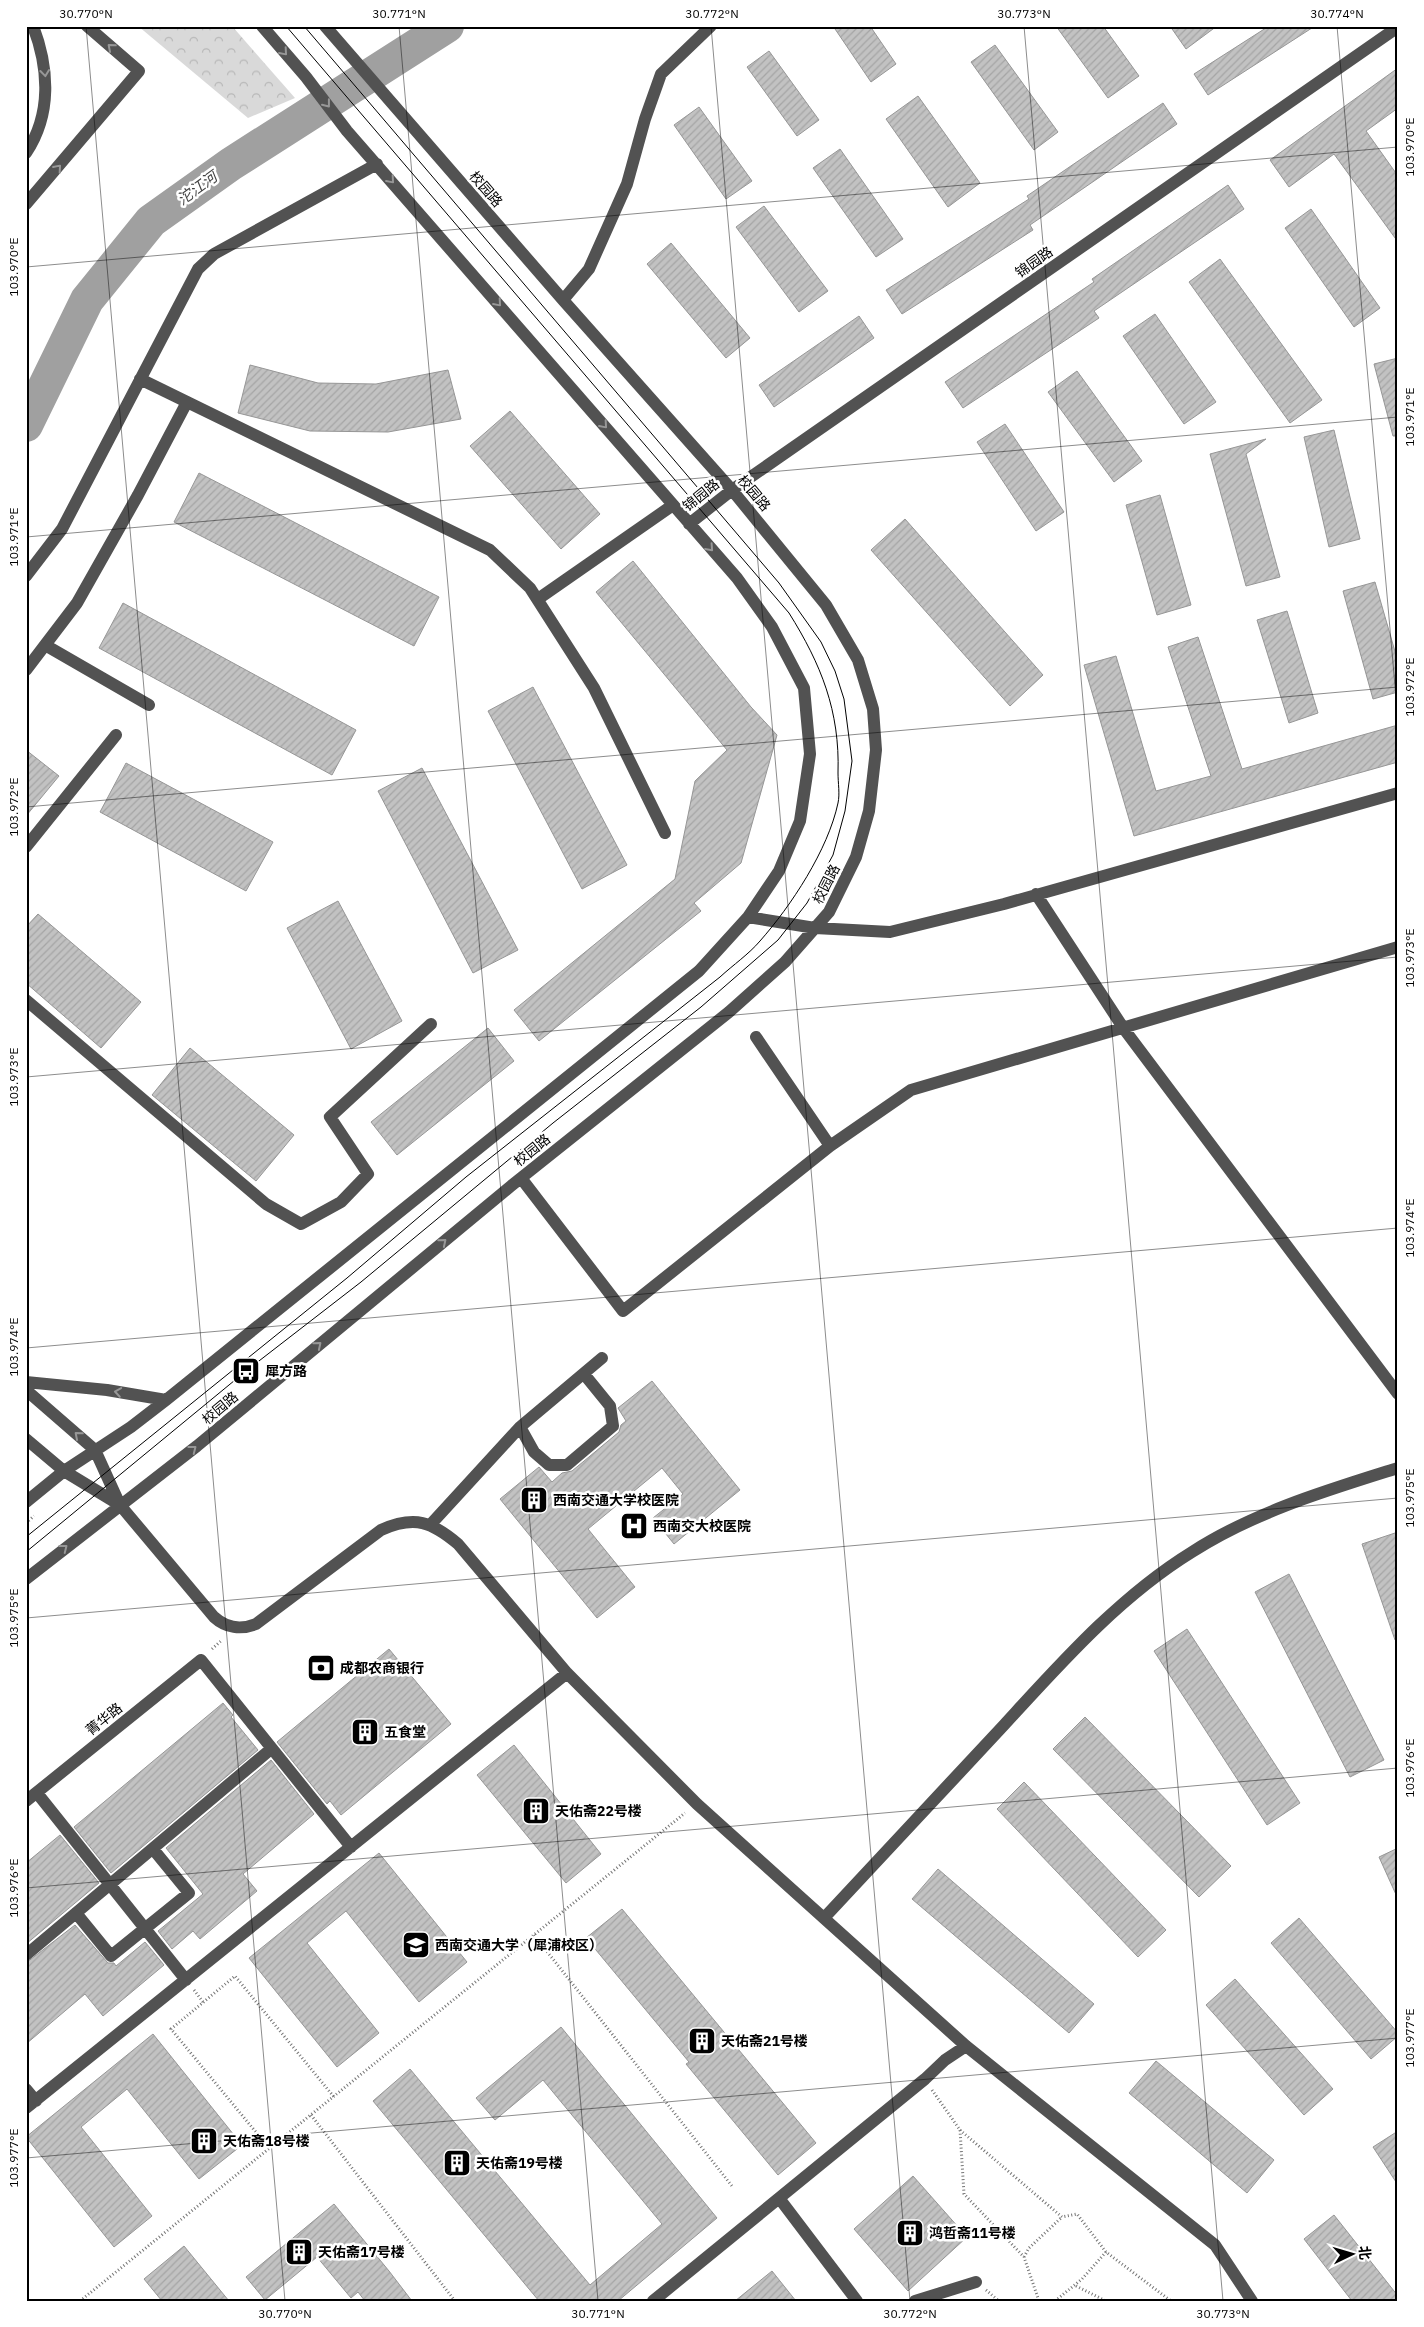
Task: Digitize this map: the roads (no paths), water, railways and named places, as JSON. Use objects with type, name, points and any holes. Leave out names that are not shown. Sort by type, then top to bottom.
[{"type":"street","points":[[26,153],[35,141],[43,112],[46,81],[42,51],[33,26]]},
{"type":"street","points":[[26,204],[139,71],[87,26]]},
{"type":"street","points":[[26,1502],[64,1472],[166,1400],[699,970],[748,917],[779,871],[800,821],[810,754],[804,688],[772,627],[737,578],[347,130],[306,77],[262,26]]},
{"type":"street","name":"校园路","points":[[26,1579],[197,1446],[521,1178],[729,1012],[785,962],[829,912],[856,857],[869,811],[876,750],[873,709],[858,660],[826,605],[732,490],[563,300],[325,26]]},
{"type":"street","points":[[563,300],[589,269],[627,184],[645,119],[661,74],[710,26]]},
{"type":"street","name":"锦园路","points":[[689,524],[732,490],[1398,27]]},
{"type":"street","points":[[26,576],[62,529],[198,269],[214,254],[377,164]]},
{"type":"street","points":[[140,379],[490,550],[530,588],[594,688],[665,833]]},
{"type":"street","points":[[26,670],[77,603],[138,495],[187,402]]},
{"type":"street","points":[[538,600],[673,505]]},
{"type":"street","points":[[45,645],[149,704]]},
{"type":"street","points":[[26,847],[116,735]]},
{"type":"street","points":[[748,917],[815,928],[890,932],[1004,904],[1398,793]]},
{"type":"street","points":[[1036,894],[1124,1029],[1398,1394]]},
{"type":"street","points":[[521,1178],[623,1311],[830,1146],[911,1090],[1398,947]]},
{"type":"street","points":[[26,1000],[266,1204],[301,1224],[341,1202],[368,1174],[330,1117],[431,1024]]},
{"type":"street","points":[[756,1037],[830,1146]]},
{"type":"street","points":[[431,1524],[520,1427],[602,1358]]},
{"type":"street","points":[[520,1427],[534,1452],[549,1465],[567,1465],[613,1426],[610,1406],[584,1374]]},
{"type":"street","points":[[26,1382],[107,1390],[166,1400]]},
{"type":"street","points":[[26,1390],[95,1450],[120,1505],[214,1617],[234,1628],[256,1624],[381,1530],[399,1524],[431,1524],[458,1544],[567,1673],[697,1804],[966,2046],[1215,2244],[1252,2301]]},
{"type":"street","points":[[26,1439],[64,1472],[120,1505]]},
{"type":"street","points":[[824,1918],[1068,1655],[1153,1578],[1192,1551],[1226,1533],[1307,1498],[1398,1468]]},
{"type":"street","name":"菁华路","points":[[26,1801],[201,1660],[271,1748]]},
{"type":"street","points":[[26,2089],[31,2104],[567,1673]]},
{"type":"street","points":[[26,1955],[271,1748],[352,1847]]},
{"type":"street","points":[[37,1793],[186,1980]]},
{"type":"street","points":[[76,1913],[112,1956],[146,1929],[189,1893],[153,1849]]},
{"type":"street","points":[[653,2301],[925,2080],[944,2060],[966,2046]]},
{"type":"street","points":[[780,2198],[857,2301]]},
{"type":"street","points":[[915,2301],[976,2282]]},
{"type":"waterway","name":"沱江河","points":[[26,425],[87,300],[151,221],[231,164],[447,26]]},
{"type":"tram line","points":[[26,1537],[347,1278],[466,1177],[720,977],[751,950],[772,927],[807,876],[826,839],[838,803],[838,750],[832,709],[819,670],[789,613],[286,26]]},
{"type":"tram line","points":[[26,1552],[246,1371],[361,1282],[553,1123],[701,1007],[778,940],[807,903],[833,855],[845,811],[852,761],[844,699],[835,671],[821,642],[779,583],[304,26]]},
{"type":"place","name":"犀方路","points":[[246,1371]]},
{"type":"place","name":"西南交通大学校医院","points":[[534,1500]]},
{"type":"place","name":"西南交大校医院","points":[[634,1526]]},
{"type":"place","name":"成都农商银行","points":[[321,1668]]},
{"type":"place","name":"五食堂","points":[[365,1732]]},
{"type":"place","name":"天佑斋22号楼","points":[[536,1811]]},
{"type":"place","name":"西南交通大学（犀浦校区）","points":[[416,1945]]},
{"type":"place","name":"天佑斋21号楼","points":[[702,2041]]},
{"type":"place","name":"天佑斋18号楼","points":[[204,2141]]},
{"type":"place","name":"天佑斋19号楼","points":[[457,2163]]},
{"type":"place","name":"鸿哲斋11号楼","points":[[910,2233]]},
{"type":"place","name":"天佑斋17号楼","points":[[299,2252]]}]
